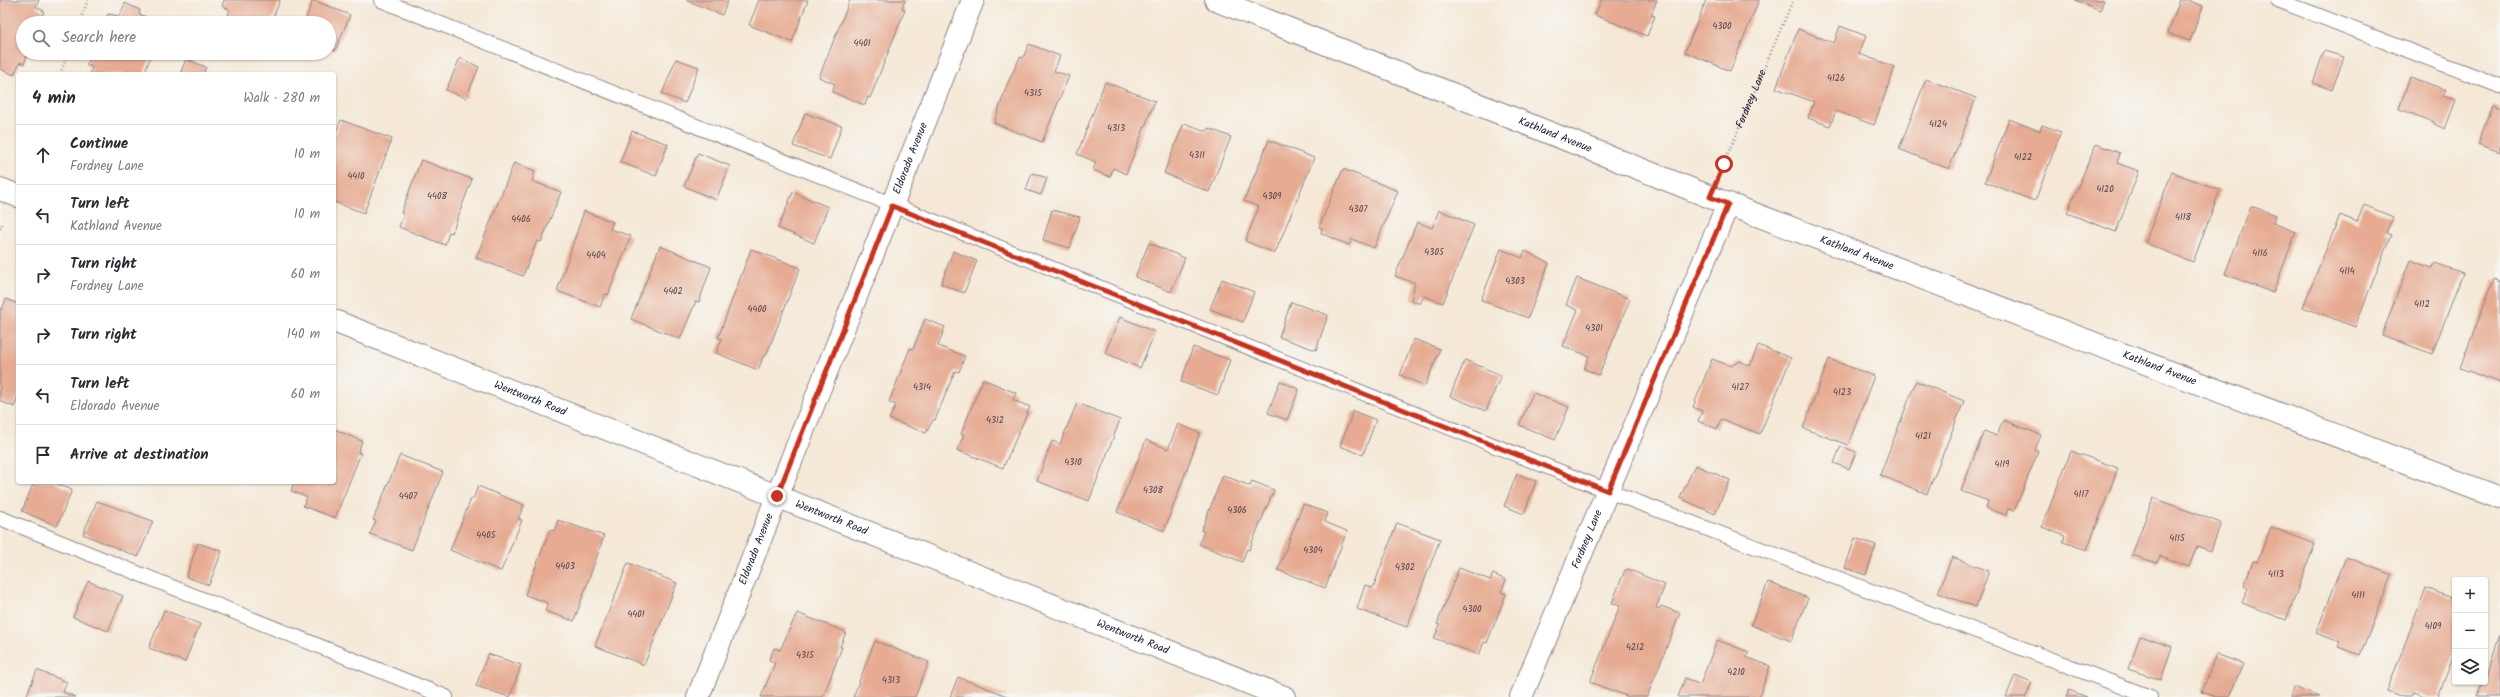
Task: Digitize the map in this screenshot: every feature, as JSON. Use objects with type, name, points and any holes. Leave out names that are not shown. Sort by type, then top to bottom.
[{"type":"street","name":"Eldorado Avenue","points":[[698,697],[973,0]]},
{"type":"street","name":"Kathland Avenue","points":[[1216,0],[1719,200],[2500,498]]},
{"type":"street","points":[[0,189],[16,195]]},
{"type":"street","name":"Fordney Lane","points":[[1521,697],[1608,491],[1719,200]]},
{"type":"street","name":"Wentworth Road","points":[[336,322],[1284,697]]},
{"type":"lane","points":[[381,0],[892,206],[1608,491],[2150,697]]},
{"type":"lane","points":[[2278,0],[2500,86]]},
{"type":"lane","points":[[0,518],[446,697]]},
{"type":"path","points":[[82,16],[88,0]]},
{"type":"path","name":"Fordney Lane","points":[[1719,200],[1792,0]]},
{"type":"path","points":[[61,72],[65,60]]},
{"type":"path","points":[[0,229],[2,224]]},
{"type":"building","points":[[0,0],[39,0],[36,7],[44,11],[42,16],[16,16],[16,60],[25,60],[24,64],[20,62],[14,75],[0,69]]},
{"type":"building","points":[[224,0],[280,0],[274,16],[231,16],[228,15],[230,10],[222,6]]},
{"type":"building","points":[[313,0],[350,15],[336,49],[336,16],[307,16]]},
{"type":"building","points":[[686,0],[728,0],[722,15]]},
{"type":"building","points":[[759,0],[808,0],[792,42],[749,25]]},
{"type":"building","points":[[850,0],[905,0],[902,8],[905,10],[870,98],[868,97],[865,105],[832,92],[835,84],[819,77]]},
{"type":"building","points":[[1601,0],[1657,0],[1651,15],[1655,16],[1647,36],[1595,15]]},
{"type":"building","points":[[1706,0],[1759,0],[1730,71],[1685,52]]},
{"type":"building","points":[[2075,0],[2104,0],[2100,10]]},
{"type":"building","points":[[2180,0],[2188,0],[2203,6],[2190,41],[2168,33]]},
{"type":"building","points":[[125,3],[140,10],[139,14],[144,16],[120,16]]},
{"type":"building","points":[[108,14],[120,16],[107,16]]},
{"type":"building","points":[[1840,26],[1866,36],[1859,54],[1895,67],[1874,125],[1836,111],[1830,126],[1808,118],[1814,102],[1776,88],[1798,29],[1834,43]]},
{"type":"building","points":[[1029,44],[1060,56],[1054,71],[1069,76],[1042,142],[994,123],[1007,85],[1020,57],[1023,58]]},
{"type":"building","points":[[2324,51],[2344,57],[2332,90],[2313,83]]},
{"type":"building","points":[[460,58],[479,67],[466,98],[446,90]]},
{"type":"building","points":[[676,59],[699,67],[685,103],[662,94]]},
{"type":"building","points":[[89,60],[149,60],[145,72],[91,72],[92,67],[86,65]]},
{"type":"building","points":[[186,60],[206,67],[204,72],[181,72]]},
{"type":"building","points":[[2410,77],[2446,90],[2443,96],[2456,100],[2445,129],[2434,124],[2434,122],[2399,109]]},
{"type":"building","points":[[1926,79],[1976,98],[1949,169],[1899,149]]},
{"type":"building","points":[[1105,82],[1155,101],[1126,174],[1113,168],[1110,177],[1093,170],[1096,162],[1077,154]]},
{"type":"building","points":[[2492,105],[2500,108],[2500,152],[2478,144]]},
{"type":"building","points":[[805,113],[842,126],[830,159],[793,146]]},
{"type":"building","points":[[2009,119],[2040,131],[2042,125],[2061,132],[2035,201],[1985,182]]},
{"type":"building","points":[[341,120],[392,139],[364,213],[336,203],[336,133]]},
{"type":"building","points":[[1184,123],[1206,131],[1208,128],[1231,137],[1209,192],[1164,173]]},
{"type":"building","points":[[632,131],[668,144],[656,176],[620,162]]},
{"type":"building","points":[[1269,140],[1314,158],[1275,253],[1245,241],[1259,207],[1244,201]]},
{"type":"building","points":[[2096,144],[2120,153],[2117,163],[2139,171],[2116,232],[2067,213]]},
{"type":"building","points":[[698,153],[730,166],[716,200],[684,186]]},
{"type":"building","points":[[421,160],[472,179],[452,233],[449,232],[445,245],[399,227],[404,214],[401,213]]},
{"type":"building","points":[[514,163],[535,171],[532,181],[561,192],[541,242],[537,241],[523,276],[476,258]]},
{"type":"building","points":[[1343,169],[1398,191],[1374,248],[1352,239],[1349,245],[1321,233],[1322,228],[1319,227]]},
{"type":"building","points":[[2172,172],[2220,190],[2193,262],[2145,243]]},
{"type":"building","points":[[1032,173],[1047,178],[1041,195],[1026,190]]},
{"type":"building","points":[[793,192],[828,207],[814,243],[778,228]]},
{"type":"building","points":[[2364,205],[2393,217],[2386,233],[2391,235],[2355,327],[2303,307],[2340,215],[2357,222]]},
{"type":"building","points":[[2251,206],[2276,215],[2273,223],[2296,232],[2273,293],[2225,274]]},
{"type":"building","points":[[1052,210],[1080,217],[1070,248],[1043,240]]},
{"type":"building","points":[[1439,210],[1474,225],[1443,303],[1424,296],[1420,304],[1411,300],[1415,283],[1395,276],[1417,222],[1432,228]]},
{"type":"building","points":[[584,211],[613,222],[610,229],[631,236],[608,295],[605,294],[600,307],[557,291]]},
{"type":"building","points":[[1149,243],[1185,258],[1171,292],[1135,277]]},
{"type":"building","points":[[660,246],[711,267],[699,302],[696,301],[680,339],[631,319]]},
{"type":"building","points":[[751,249],[800,268],[766,356],[764,355],[758,370],[716,353],[722,339],[718,338]]},
{"type":"building","points":[[1501,249],[1522,258],[1525,251],[1549,263],[1528,318],[1481,300]]},
{"type":"building","points":[[953,251],[977,261],[964,293],[941,284]]},
{"type":"building","points":[[2410,260],[2432,268],[2435,263],[2463,273],[2432,354],[2382,335]]},
{"type":"building","points":[[1577,278],[1630,299],[1599,375],[1584,369],[1589,356],[1563,346],[1578,310],[1566,305]]},
{"type":"building","points":[[1222,279],[1254,292],[1243,322],[1210,309]]},
{"type":"building","points":[[2494,279],[2500,282],[2500,383],[2460,368]]},
{"type":"building","points":[[6,299],[16,303],[16,402],[14,407],[0,401],[0,308],[2,309]]},
{"type":"building","points":[[1291,302],[1328,315],[1316,350],[1279,337]]},
{"type":"building","points":[[1120,317],[1155,332],[1140,368],[1105,353]]},
{"type":"building","points":[[925,319],[945,327],[938,346],[965,356],[959,372],[955,371],[935,420],[933,420],[926,433],[889,419],[896,405],[889,402],[910,348],[913,349]]},
{"type":"building","points":[[1414,339],[1440,349],[1425,386],[1400,375]]},
{"type":"building","points":[[1758,345],[1791,358],[1760,434],[1721,419],[1717,429],[1698,421],[1702,411],[1693,407],[1712,359],[1731,366],[1740,361],[1750,366]]},
{"type":"building","points":[[1193,347],[1230,360],[1218,395],[1181,382]]},
{"type":"building","points":[[1829,359],[1874,376],[1848,445],[1803,428]]},
{"type":"building","points":[[1465,360],[1501,375],[1486,411],[1450,396]]},
{"type":"building","points":[[983,379],[1016,393],[1013,400],[1030,407],[1003,468],[957,450],[964,435],[961,434]]},
{"type":"building","points":[[1280,381],[1299,389],[1287,420],[1268,413]]},
{"type":"building","points":[[1916,381],[1964,401],[1927,494],[1880,475]]},
{"type":"building","points":[[1533,393],[1569,407],[1555,440],[1519,425]]},
{"type":"building","points":[[1077,403],[1120,420],[1089,501],[1037,481],[1052,441],[1060,444]]},
{"type":"building","points":[[1353,411],[1376,420],[1363,455],[1340,446]]},
{"type":"building","points":[[2003,420],[2041,435],[2035,450],[2038,452],[2014,511],[2008,509],[2006,515],[1986,508],[1988,501],[1961,491],[1984,431],[1997,436]]},
{"type":"building","points":[[1178,424],[1200,433],[1164,531],[1117,512],[1146,440],[1168,449]]},
{"type":"building","points":[[336,430],[362,441],[358,453],[361,453],[335,518],[303,506],[307,497],[291,491],[293,484],[336,484]]},
{"type":"building","points":[[1841,446],[1856,452],[1849,469],[1834,463]]},
{"type":"building","points":[[2071,451],[2118,468],[2087,550],[2063,542],[2065,536],[2042,527]]},
{"type":"building","points":[[400,455],[443,472],[412,550],[370,534],[376,521],[373,520]]},
{"type":"building","points":[[1695,465],[1730,480],[1715,514],[1680,498]]},
{"type":"building","points":[[1517,474],[1536,481],[1524,514],[1504,506]]},
{"type":"building","points":[[1223,475],[1250,486],[1252,481],[1274,490],[1249,550],[1247,549],[1242,562],[1199,544],[1204,531],[1201,531]]},
{"type":"building","points":[[33,484],[58,484],[72,490],[57,526],[22,511]]},
{"type":"building","points":[[478,486],[524,505],[518,519],[522,520],[501,571],[450,550],[471,499],[473,499]]},
{"type":"building","points":[[2153,498],[2221,523],[2211,551],[2197,546],[2189,567],[2160,556],[2157,563],[2132,555]]},
{"type":"building","points":[[97,501],[153,521],[138,557],[83,534]]},
{"type":"building","points":[[1303,504],[1328,513],[1325,522],[1347,531],[1325,588],[1278,570]]},
{"type":"building","points":[[558,520],[604,536],[574,621],[545,611],[548,603],[525,595],[550,530],[554,531]]},
{"type":"building","points":[[1397,523],[1440,539],[1407,627],[1357,609],[1365,585],[1373,588]]},
{"type":"building","points":[[2271,527],[2315,544],[2286,620],[2242,603],[2248,588],[2244,586],[2253,561],[2257,562]]},
{"type":"building","points":[[1855,538],[1876,545],[1866,575],[1845,568]]},
{"type":"building","points":[[198,543],[222,551],[209,585],[186,577]]},
{"type":"building","points":[[1952,557],[1989,571],[1976,607],[1938,593]]},
{"type":"building","points":[[2346,557],[2392,575],[2360,655],[2338,647],[2340,642],[2316,633]]},
{"type":"building","points":[[628,563],[677,583],[644,665],[595,646]]},
{"type":"building","points":[[1459,568],[1490,580],[1493,574],[1506,580],[1501,592],[1506,594],[1487,643],[1484,642],[1479,655],[1434,638],[1440,625],[1437,624]]},
{"type":"building","points":[[1628,569],[1665,585],[1656,608],[1660,609],[1661,606],[1680,613],[1647,697],[1629,697],[1590,682],[1620,606],[1612,603],[1625,570]]},
{"type":"building","points":[[88,581],[123,596],[108,631],[73,617]]},
{"type":"building","points":[[1768,582],[1808,598],[1791,641],[1751,625]]},
{"type":"building","points":[[2426,588],[2452,598],[2452,660],[2438,697],[2424,697],[2413,693],[2411,697],[2403,697],[2387,691]]},
{"type":"building","points":[[164,610],[200,624],[185,662],[149,648]]},
{"type":"building","points":[[797,613],[846,632],[840,647],[842,647],[823,697],[761,697],[775,663],[769,660],[774,648],[780,650]]},
{"type":"building","points":[[2500,634],[2500,697],[2477,697],[2482,685],[2488,685],[2488,672]]},
{"type":"building","points":[[2140,636],[2172,647],[2161,680],[2128,669]]},
{"type":"building","points":[[1717,640],[1749,652],[1746,657],[1770,666],[1759,697],[1678,697],[1685,678],[1700,685]]},
{"type":"building","points":[[875,641],[929,662],[915,697],[853,697]]},
{"type":"building","points":[[488,654],[521,665],[510,697],[476,686]]},
{"type":"building","points":[[2216,654],[2243,664],[2229,697],[2216,697],[2202,692]]},
{"type":"building","points":[[37,670],[67,682],[63,692],[75,697],[26,697]]},
{"type":"building","points":[[2015,675],[2032,682],[2026,697],[2006,697]]},
{"type":"building","points":[[958,677],[1007,696],[1007,697],[950,697]]},
{"type":"building","points":[[2294,687],[2319,697],[2291,697]]},
{"type":"building","points":[[2069,690],[2087,697],[2066,697]]},
{"type":"route","points":[[777,496],[892,206],[1608,491],[1728,204],[1710,197],[1724,164]]}]
